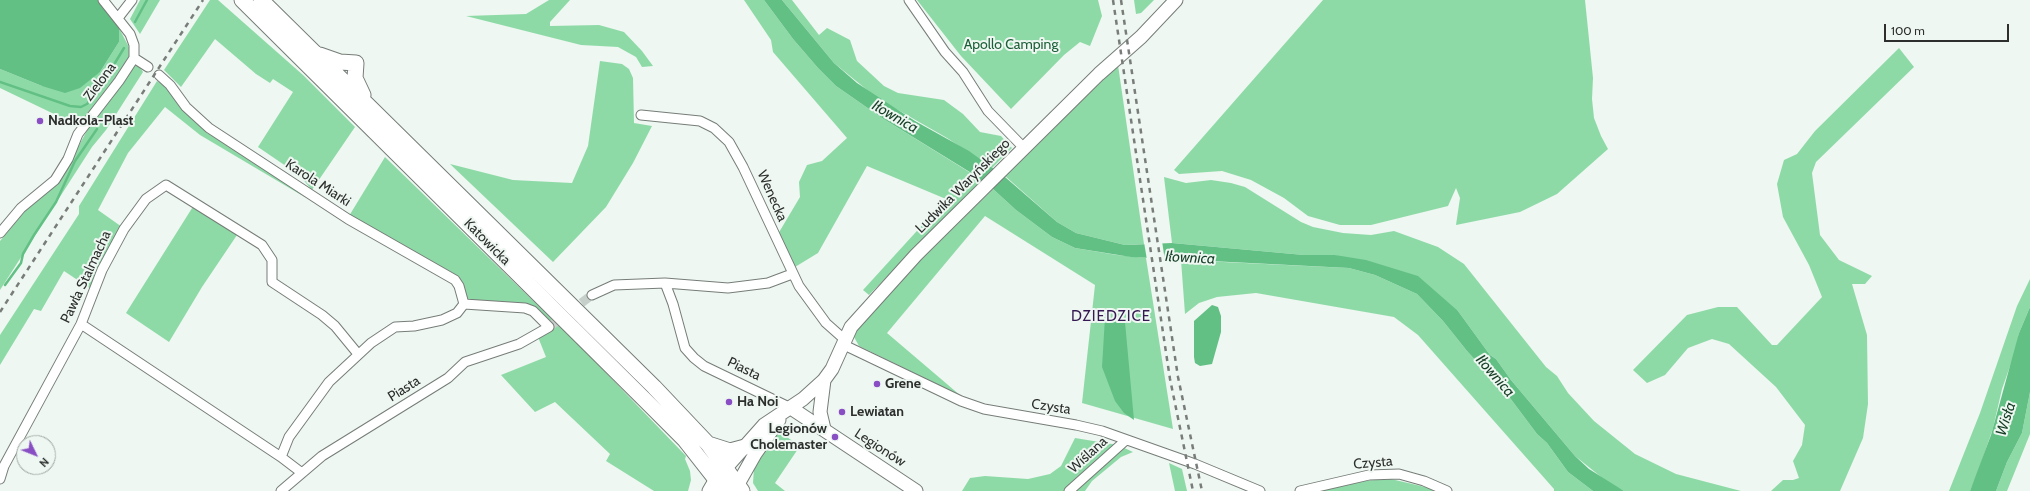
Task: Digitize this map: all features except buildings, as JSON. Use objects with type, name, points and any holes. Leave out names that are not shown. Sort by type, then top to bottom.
[{"type":"main road","name":"Katowicka","points":[[242,0],[604,359],[684,440],[727,488]]},
{"type":"main road","name":"Katowicka","points":[[261,0],[604,336],[708,444],[726,468],[727,488]]},
{"type":"main road","points":[[315,53],[340,62],[356,63],[355,78],[371,108]]},
{"type":"main road","points":[[708,444],[730,451],[745,447]]},
{"type":"street","points":[[103,0],[132,37],[134,58],[148,67]]},
{"type":"street","points":[[118,18],[132,0]]},
{"type":"street","points":[[909,0],[945,52],[963,72],[988,111],[1024,148]]},
{"type":"street","name":"Ludwika Waryńskiego","points":[[789,409],[824,380],[832,369],[843,341],[859,316],[916,255],[1106,67],[1141,37],[1176,0]]},
{"type":"street","name":"Zielona","points":[[0,233],[21,208],[55,180],[68,159],[78,134],[119,81],[134,58]]},
{"type":"street","name":"Karola Miarki","points":[[159,75],[170,85],[186,107],[209,128],[348,219],[455,280],[464,304]]},
{"type":"street","name":"Wenecka","points":[[641,115],[700,122],[714,128],[729,142],[743,167],[792,274],[806,298],[843,341]]},
{"type":"street","name":"Pawła Stalmacha","points":[[0,480],[4,466],[81,324],[102,270],[124,229],[146,199],[166,185],[262,245],[272,260],[272,282],[331,323],[346,337],[358,354]]},
{"type":"street","points":[[592,295],[614,285],[665,283],[728,288],[768,282],[792,274]]},
{"type":"street","name":"Piasta","points":[[665,283],[673,304],[685,348],[694,358],[704,366],[789,409]]},
{"type":"street","points":[[281,458],[289,438],[329,382],[358,354],[394,327],[414,326],[442,320],[457,313],[464,304]]},
{"type":"street","name":"Piasta","points":[[281,491],[322,456],[448,378],[464,362],[519,344],[549,327],[534,311],[525,308],[493,304],[464,304]]},
{"type":"street","points":[[81,324],[302,473]]},
{"type":"street","name":"Czysta","points":[[843,341],[936,390],[966,403],[984,409],[1076,425],[1126,440],[1195,464],[1260,491]]},
{"type":"street","points":[[824,380],[820,412],[824,429]]},
{"type":"street","points":[[727,488],[789,409]]},
{"type":"street","points":[[726,468],[764,425],[789,409]]},
{"type":"street","name":"Legionów","points":[[789,409],[824,429],[916,491]]},
{"type":"street","name":"Wiślana","points":[[1069,491],[1126,440]]},
{"type":"street","name":"Czysta","points":[[1300,491],[1369,475],[1399,474],[1424,481],[1448,491]]},
{"type":"green space","points":[[140,0],[160,0],[140,34],[130,19]]},
{"type":"green space","points":[[210,0],[218,0],[303,75],[355,127],[312,190],[299,175],[258,147],[293,92],[273,79],[270,83],[256,74],[215,39],[181,87],[164,70]]},
{"type":"green space","points":[[549,0],[570,0],[550,22],[550,26],[599,25],[624,32],[642,51],[653,66],[642,67],[636,57],[618,47],[581,45],[466,16],[526,14]]},
{"type":"green space","points":[[744,0],[764,0],[793,39],[836,86],[882,118],[982,180],[869,295],[863,290],[946,199],[867,166],[818,253],[795,267],[778,234],[800,197],[799,182],[807,165],[822,161],[847,138],[773,52],[771,40]]},
{"type":"green space","points":[[782,0],[792,0],[819,35],[827,28],[850,40],[857,61],[884,86],[898,93],[944,100],[963,114],[980,132],[1001,136],[1012,148],[992,168],[947,138],[877,98],[834,63]]},
{"type":"green space","name":"Apollo Camping","points":[[917,0],[1098,0],[1102,16],[1090,46],[1080,42],[1064,55],[1011,109],[961,56]]},
{"type":"green space","points":[[1134,0],[1154,0],[1141,13],[1136,14]]},
{"type":"green space","points":[[1323,0],[1585,0],[1593,78],[1592,99],[1594,118],[1608,149],[1557,194],[1520,212],[1456,225],[1460,198],[1456,188],[1448,206],[1371,225],[1340,225],[1308,216],[1284,198],[1251,180],[1222,171],[1179,174],[1174,170]]},
{"type":"green space","points":[[119,28],[132,53],[125,67],[79,126],[0,88],[0,69],[42,86],[100,72],[119,42]]},
{"type":"green space","points":[[1899,48],[1914,67],[1816,162],[1812,173],[1820,235],[1839,260],[1872,276],[1865,284],[1852,284],[1867,335],[1868,404],[1863,438],[1840,491],[1771,491],[1783,480],[1793,480],[1799,478],[1793,461],[1802,445],[1805,425],[1776,387],[1729,344],[1712,339],[1688,348],[1665,375],[1647,383],[1633,370],[1687,315],[1718,307],[1737,307],[1772,345],[1777,345],[1822,297],[1809,265],[1783,217],[1777,184],[1784,160],[1797,154],[1815,131]]},
{"type":"green space","points":[[600,61],[622,64],[629,69],[633,78],[634,123],[652,126],[633,163],[606,207],[553,262],[450,164],[513,180],[572,183],[588,146]]},
{"type":"green space","points":[[137,63],[143,72],[106,130],[92,147],[0,290],[0,241],[25,211],[47,193],[64,173],[90,125]]},
{"type":"green space","points":[[1118,65],[1144,244],[1125,245],[1076,233],[1057,222],[1005,176]]},
{"type":"green space","points":[[157,81],[166,86],[183,108],[207,133],[235,149],[308,199],[200,135],[165,107],[128,153],[98,210],[122,227],[91,289],[64,271],[41,311],[34,309],[0,365],[0,335],[79,214],[79,206]]},
{"type":"green space","points":[[385,157],[554,321],[549,323],[534,308],[470,301],[467,298],[461,281],[453,273],[349,216]]},
{"type":"green space","points":[[1164,177],[1186,183],[1211,180],[1245,187],[1301,222],[1313,227],[1343,233],[1371,235],[1394,231],[1438,247],[1464,264],[1546,367],[1557,376],[1568,393],[1594,421],[1635,454],[1676,474],[1741,491],[1624,491],[1610,484],[1575,456],[1511,380],[1496,359],[1490,355],[1458,311],[1335,255],[1304,255],[1172,243]]},
{"type":"green space","points":[[993,189],[1016,210],[1052,237],[1075,248],[1146,258],[1173,429],[1082,403],[1095,285],[985,216],[887,333],[961,396],[859,346],[854,337],[860,324],[879,301]]},
{"type":"green space","points":[[194,205],[237,235],[202,287],[169,342],[126,313]]},
{"type":"green space","points":[[1181,260],[1349,268],[1375,275],[1417,294],[1443,321],[1467,351],[1510,398],[1537,434],[1547,443],[1568,472],[1593,491],[1554,491],[1554,489],[1418,335],[1394,317],[1256,293],[1217,297],[1199,303],[1185,314]]},
{"type":"green space","points":[[2030,279],[2030,307],[2019,333],[2016,349],[2002,389],[1993,428],[1977,475],[1970,491],[1949,491],[1980,413],[2017,306]]},
{"type":"green space","points":[[559,324],[686,456],[685,459],[690,471],[691,480],[688,491],[654,491],[606,461],[610,454],[555,402],[535,412],[501,375],[546,357],[538,337]]},
{"type":"green space","points":[[2030,392],[2030,434],[2007,491],[1996,491],[2007,462],[2022,433]]},
{"type":"green space","points":[[778,431],[800,446],[775,483],[785,491],[758,491],[753,483],[754,468]]},
{"type":"green space","points":[[1075,438],[1118,445],[1133,452],[1121,457],[1092,481],[1085,491],[962,491],[970,478],[985,476],[1028,479],[1050,474],[1061,466]]},
{"type":"green space","points":[[1169,463],[1182,469],[1187,491],[1175,491]]},
{"type":"green space","points":[[1391,479],[1425,487],[1435,491],[1320,491],[1361,481]]},
{"type":"water","points":[[0,0],[98,0],[119,28],[119,42],[100,72],[80,88],[65,93],[42,86],[0,69]]},
{"type":"water","name":"Iłownica","points":[[764,0],[782,0],[834,63],[857,83],[915,121],[969,151],[1005,177],[1057,222],[1076,233],[1125,245],[1172,243],[1304,255],[1335,255],[1366,260],[1418,276],[1458,311],[1490,355],[1496,359],[1511,380],[1575,456],[1589,469],[1624,491],[1593,491],[1568,472],[1547,443],[1537,434],[1510,398],[1467,351],[1443,321],[1417,294],[1375,275],[1349,268],[1131,257],[1075,248],[1052,237],[1016,210],[993,189],[973,174],[882,118],[836,86],[793,39]]},
{"type":"water","points":[[1212,305],[1218,307],[1221,316],[1221,332],[1212,364],[1200,366],[1195,363],[1194,357],[1194,321]]},
{"type":"water","name":"Wisła","points":[[2030,307],[2030,392],[2022,433],[2007,462],[1996,491],[1970,491],[1991,435],[2019,333]]},
{"type":"water","points":[[1105,317],[1125,322],[1134,420],[1124,413],[1115,401],[1102,367]]},
{"type":"pier","points":[[1162,241],[1165,261],[1147,260],[1144,242]]},
{"type":"waterway","points":[[135,22],[147,0]]},
{"type":"waterway","points":[[0,82],[70,106],[81,107],[87,104],[98,91],[124,48]]},
{"type":"waterway","points":[[5,285],[21,263],[23,254],[56,202],[75,161],[97,129]]},
{"type":"tunnel","points":[[549,327],[592,295]]},
{"type":"railway","points":[[0,312],[203,0]]},
{"type":"railway","points":[[1113,0],[1170,379],[1193,491]]},
{"type":"railway","points":[[1121,0],[1178,377],[1202,491]]},
{"type":"place","name":"Nadkola-Plast","points":[[40,121]]},
{"type":"place","name":"Grene","points":[[877,384]]},
{"type":"place","name":"Ha Noi","points":[[729,402]]},
{"type":"place","name":"Lewiatan","points":[[842,412]]},
{"type":"place","name":"Legionów Cholemaster","points":[[835,437]]},
{"type":"district","name":"DZIEDZICE","points":[[1111,317]]}]
